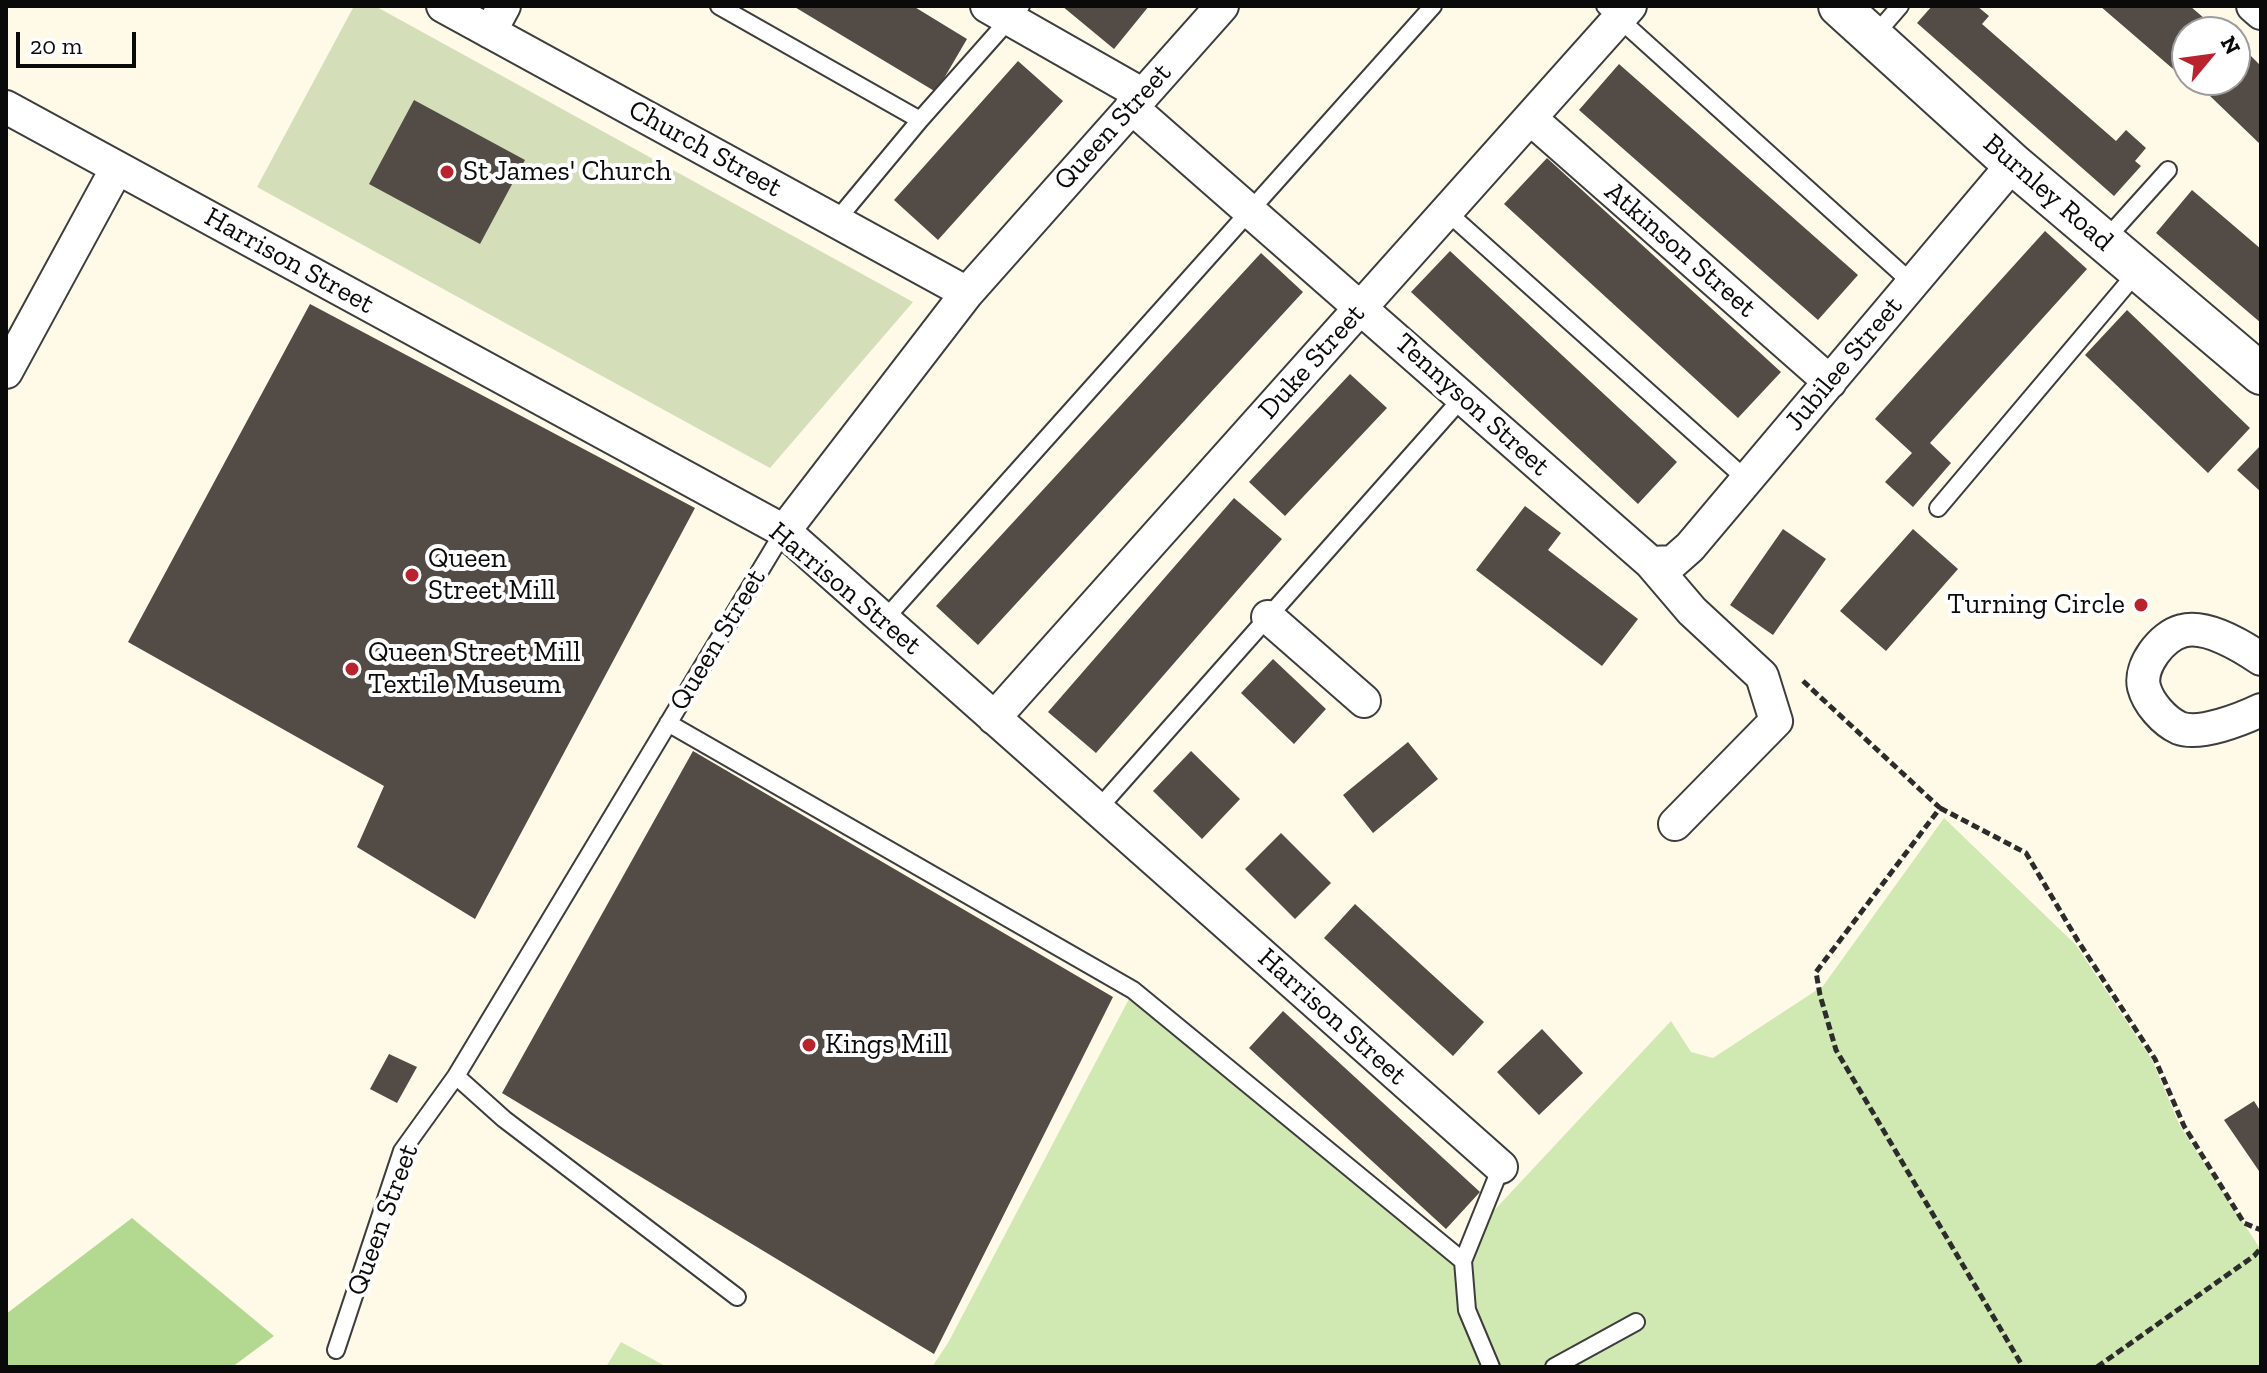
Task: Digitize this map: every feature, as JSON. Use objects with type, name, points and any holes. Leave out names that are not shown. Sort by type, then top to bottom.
[{"type":"street","name":"Church Street","points":[[443,6],[497,19],[836,221],[967,293]]},
{"type":"street","name":"Queen Street","points":[[784,531],[967,293],[1222,6]]},
{"type":"street","name":"Burnley Road","points":[[1839,6],[2013,164],[2261,374]]},
{"type":"street","points":[[2253,6],[2261,13]]},
{"type":"street","name":"Tennyson Street","points":[[1006,10],[1137,101],[1249,209],[1463,397],[1662,562],[1692,611],[1762,676],[1776,721],[1675,824]]},
{"type":"street","name":"Duke Street","points":[[994,718],[1530,118],[1618,10]]},
{"type":"street","name":"Harrison Street","points":[[6,107],[784,531],[1501,1167]]},
{"type":"street","name":"Atkinson Street","points":[[1530,118],[1830,382]]},
{"type":"street","name":"Jubilee Street","points":[[1662,562],[1690,547],[2013,164]]},
{"type":"street","points":[[6,372],[117,168]]},
{"type":"street","points":[[1268,617],[1364,701]]},
{"type":"street","points":[[2261,659],[2213,633],[2183,630],[2162,641],[2146,667],[2143,686],[2157,712],[2181,729],[2207,728],[2261,710]]},
{"type":"lane","points":[[719,6],[920,120]]},
{"type":"lane","points":[[884,620],[1433,6]]},
{"type":"lane","points":[[1873,37],[1900,6]]},
{"type":"lane","points":[[836,221],[1006,10]]},
{"type":"lane","points":[[1618,10],[1912,283]]},
{"type":"lane","points":[[2103,241],[2168,170]]},
{"type":"lane","points":[[1446,211],[1747,480]]},
{"type":"lane","points":[[1938,508],[2138,271]]},
{"type":"lane","points":[[1098,809],[1463,397]]},
{"type":"lane","name":"Queen Street","points":[[336,1350],[402,1151],[456,1076],[784,531]]},
{"type":"lane","points":[[668,723],[1133,990],[1463,1261]]},
{"type":"lane","points":[[456,1076],[504,1119],[737,1297]]},
{"type":"lane","points":[[1491,1367],[1467,1310],[1463,1261],[1501,1167]]},
{"type":"lane","points":[[1554,1367],[1636,1322]]},
{"type":"path","points":[[1800,679],[1940,808],[2026,853],[2078,941],[2155,1059],[2191,1138],[2244,1223],[2261,1230]]},
{"type":"path","points":[[1940,808],[1816,972],[1836,1050],[2023,1367]]},
{"type":"path","points":[[2097,1367],[2261,1248]]},
{"type":"green space","points":[[354,6],[375,6],[913,302],[770,468],[257,187]]},
{"type":"green space","points":[[1944,818],[2076,945],[2152,1060],[2180,1126],[2261,1250],[2261,1367],[932,1367],[948,1343],[1130,997],[1458,1249],[1671,1021],[1691,1052],[1713,1058],[1823,986]]},
{"type":"green space","points":[[132,1218],[274,1336],[232,1367],[6,1367],[6,1314]]},
{"type":"green space","points":[[621,1342],[667,1367],[606,1367]]},
{"type":"building","points":[[793,6],[913,6],[967,39],[936,92]]},
{"type":"building","points":[[1062,6],[1149,6],[1114,49]]},
{"type":"building","points":[[1932,6],[1977,6],[1989,16],[1982,24],[2116,141],[2126,130],[2146,148],[2135,161],[2141,166],[2114,196],[1917,23]]},
{"type":"building","points":[[2100,6],[2190,6],[2202,16],[2171,16],[2171,67]]},
{"type":"building","points":[[2251,56],[2261,66],[2261,145],[2210,96],[2251,96]]},
{"type":"building","points":[[1018,61],[1063,101],[938,240],[894,200]]},
{"type":"building","points":[[1619,64],[1858,275],[1818,320],[1579,110]]},
{"type":"building","name":"St James' Church","points":[[414,100],[525,160],[480,244],[369,184]]},
{"type":"building","points":[[1547,158],[1781,372],[1738,418],[1504,204]]},
{"type":"building","points":[[2192,190],[2261,249],[2261,323],[2156,233]]},
{"type":"building","points":[[2045,231],[2087,269],[1930,443],[1951,463],[1913,507],[1885,482],[1912,453],[1875,419]]},
{"type":"building","points":[[1450,251],[1677,462],[1638,504],[1411,292]]},
{"type":"building","points":[[1261,253],[1303,292],[978,645],[936,606]]},
{"type":"building","name":"Queen Street Mill","points":[[310,304],[695,508],[475,919],[357,847],[384,786],[128,642]]},
{"type":"building","points":[[2127,310],[2250,428],[2208,473],[2085,355]]},
{"type":"building","points":[[1350,374],[1387,408],[1285,516],[1249,482]]},
{"type":"building","points":[[2261,445],[2261,492],[2237,470]]},
{"type":"building","points":[[1234,498],[1282,539],[1096,753],[1048,712]]},
{"type":"building","points":[[1525,506],[1561,533],[1548,550],[1638,619],[1602,666],[1476,570]]},
{"type":"building","points":[[1783,529],[1826,559],[1773,635],[1730,605]]},
{"type":"building","points":[[1913,529],[1958,569],[1886,651],[1840,611]]},
{"type":"building","points":[[1273,659],[1326,709],[1294,744],[1241,693]]},
{"type":"building","points":[[1408,742],[1438,779],[1373,833],[1343,795]]},
{"type":"building","name":"Kings Mill","points":[[693,751],[1113,997],[934,1354],[502,1093]]},
{"type":"building","points":[[1191,751],[1240,799],[1202,839],[1153,791]]},
{"type":"building","points":[[1281,833],[1331,883],[1295,919],[1245,869]]},
{"type":"building","points":[[1355,904],[1484,1022],[1453,1056],[1324,938]]},
{"type":"building","points":[[1283,1011],[1480,1192],[1446,1229],[1249,1048]]},
{"type":"building","points":[[1542,1029],[1583,1073],[1539,1115],[1497,1072]]},
{"type":"building","points":[[389,1054],[417,1067],[397,1103],[370,1089]]},
{"type":"building","points":[[2254,1101],[2261,1112],[2259,1171],[2224,1120]]},
{"type":"place","name":"St James' Church","points":[[447,172]]},
{"type":"place","name":"Queen Street Mill","points":[[412,575]]},
{"type":"place","name":"Turning Circle","points":[[2141,605]]},
{"type":"place","name":"Queen Street Mill Textile Museum","points":[[352,669]]},
{"type":"place","name":"Kings Mill","points":[[809,1045]]}]
